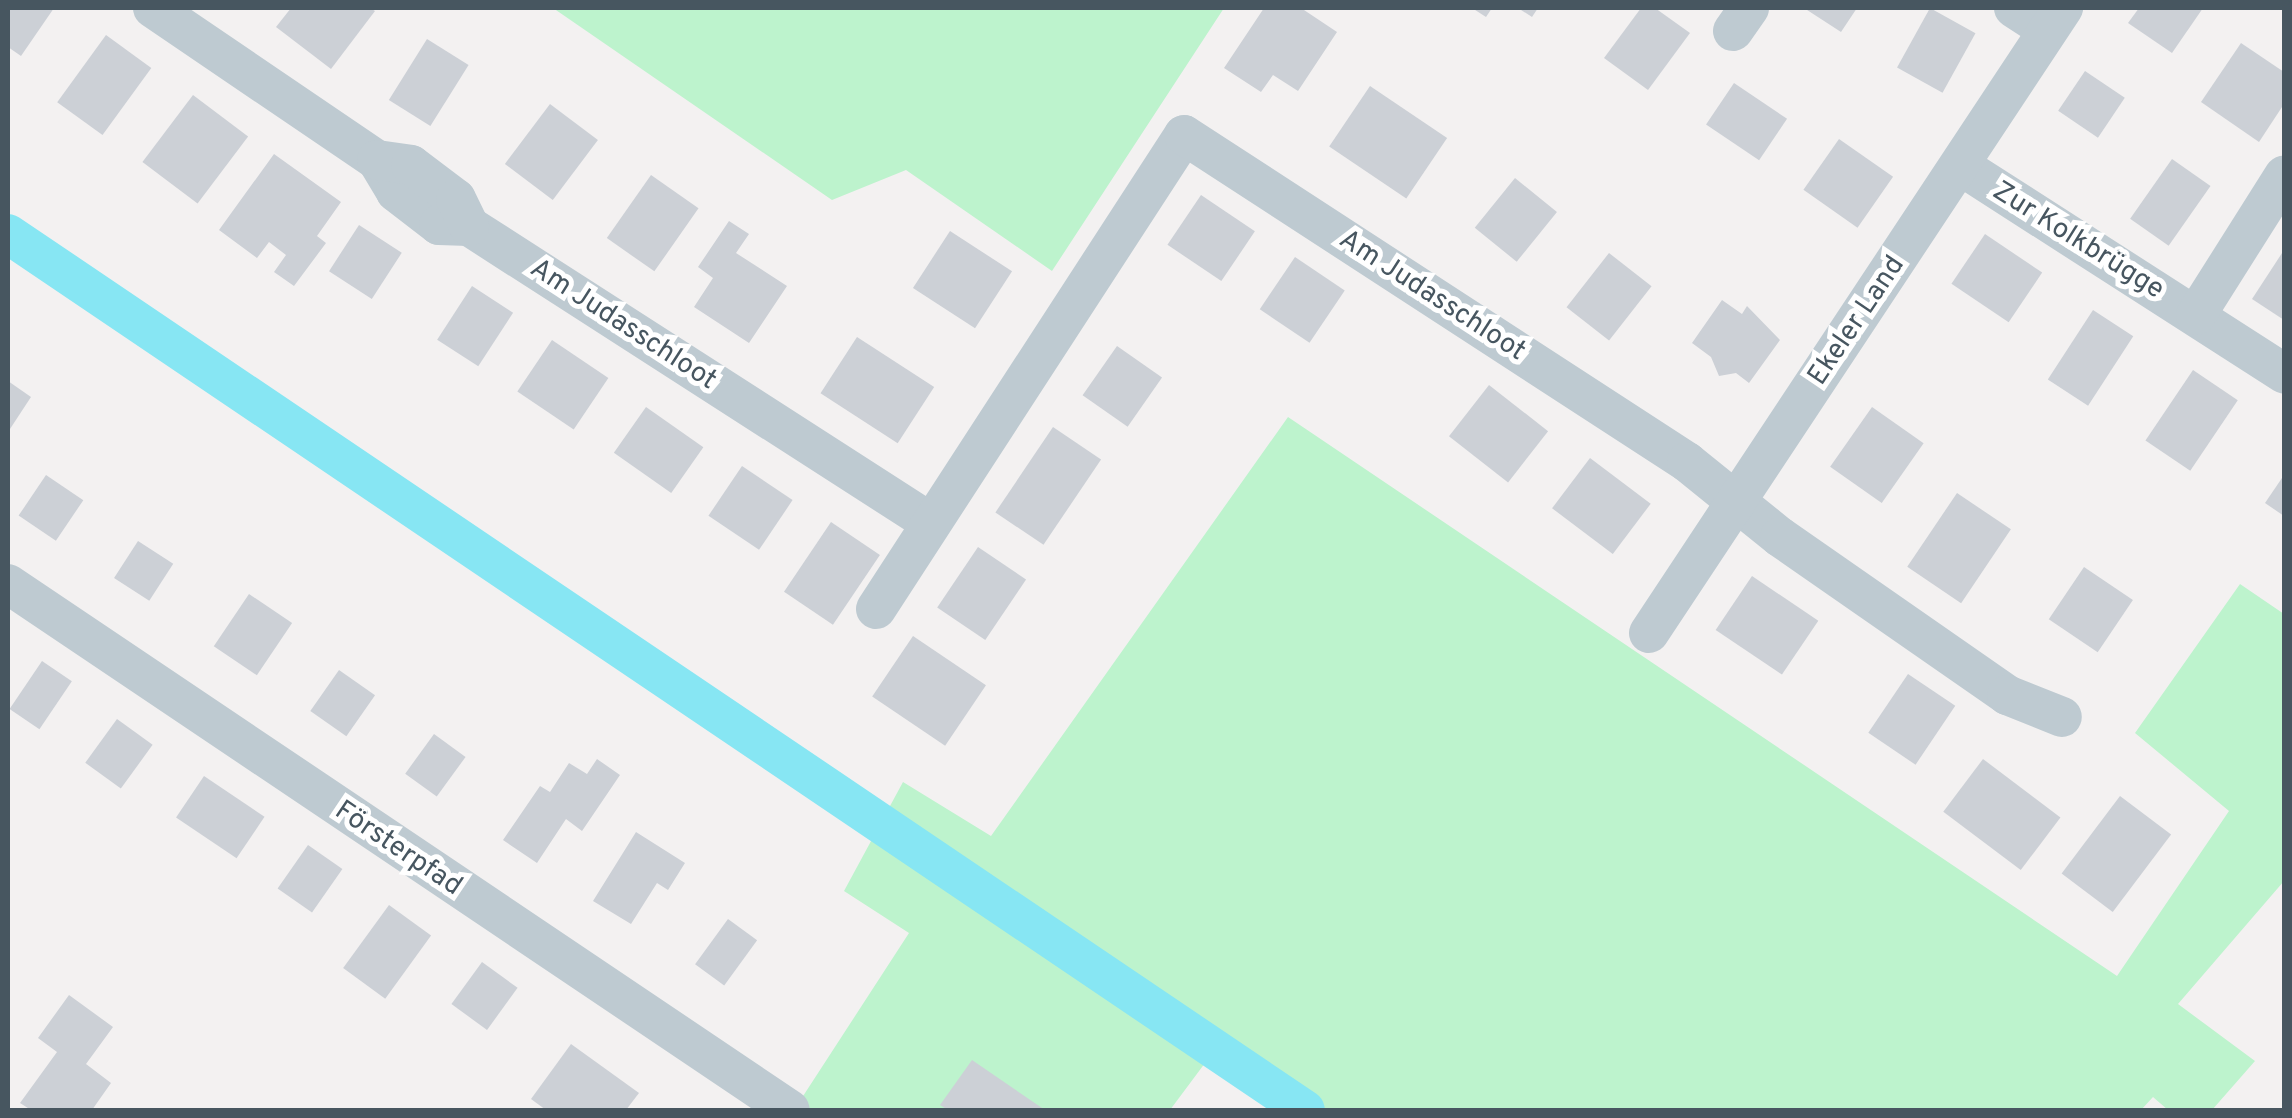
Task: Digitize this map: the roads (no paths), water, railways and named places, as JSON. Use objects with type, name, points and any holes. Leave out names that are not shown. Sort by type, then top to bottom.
[{"type":"street","name":"Am Judasschloot","points":[[153,8],[377,160],[411,166],[456,199],[468,226],[928,521]]},
{"type":"street","points":[[2014,8],[2055,19]]},
{"type":"street","name":"Ekeler Land","points":[[1649,633],[2055,19]]},
{"type":"street","name":"Am Judasschloot","points":[[876,609],[928,521],[1184,134],[1686,462],[2007,695],[2062,716]]},
{"type":"street","name":"Zur Kolkbrügge","points":[[1961,166],[2284,373]]},
{"type":"street","points":[[2196,315],[2284,176]]},
{"type":"street","name":"Försterpfad","points":[[8,584],[790,1110]]},
{"type":"waterway","points":[[8,234],[1305,1110]]}]
